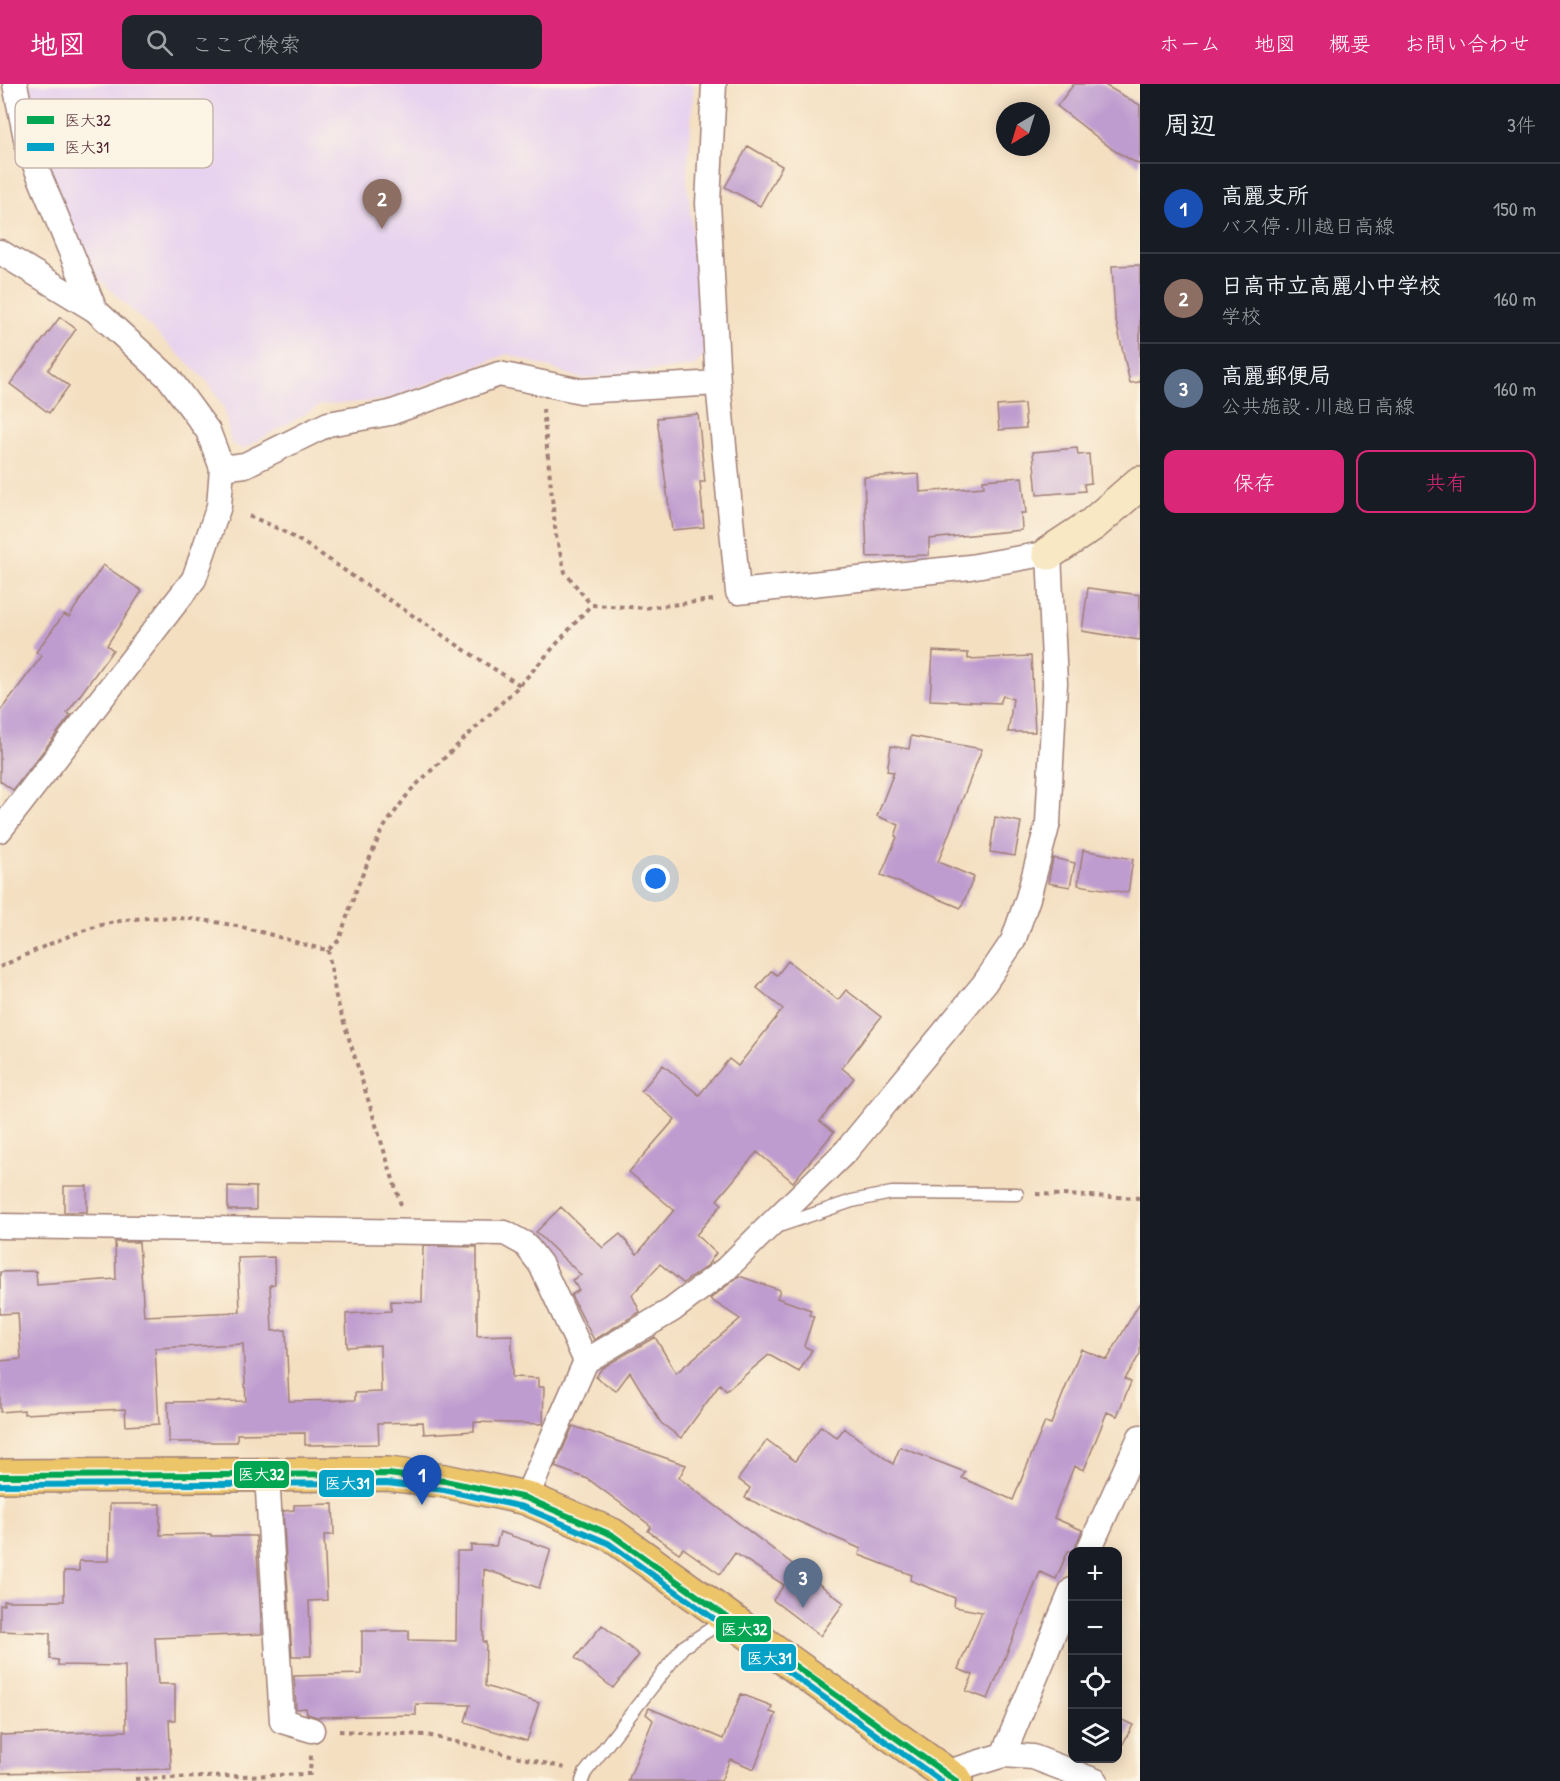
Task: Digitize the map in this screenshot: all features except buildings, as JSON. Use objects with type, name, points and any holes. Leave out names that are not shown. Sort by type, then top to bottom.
[{"type":"main road","points":[[0,1476],[388,1474],[445,1481],[526,1498],[612,1535],[950,1777]]},
{"type":"street","points":[[15,84],[18,99]]},
{"type":"street","points":[[714,84],[708,203],[718,382],[738,592],[970,567],[1050,553],[1093,524],[1140,483]]},
{"type":"street","points":[[36,168],[95,309]]},
{"type":"street","points":[[0,252],[95,309],[169,378],[208,430],[222,468],[219,506],[194,579],[0,830]]},
{"type":"street","points":[[222,468],[245,465],[328,424],[390,413],[499,374],[581,390],[718,382]]},
{"type":"street","points":[[526,1498],[586,1361],[672,1310],[726,1269],[847,1150],[984,984],[1013,941],[1029,898],[1048,823],[1055,683],[1050,553]]},
{"type":"street","points":[[0,1226],[505,1233],[525,1244],[541,1265],[586,1361]]},
{"type":"street","points":[[1090,1547],[1140,1437]]},
{"type":"street","points":[[267,1475],[282,1721],[312,1730]]},
{"type":"street","points":[[1004,1755],[1068,1600]]},
{"type":"street","points":[[950,1777],[1004,1755],[1033,1757],[1096,1781]]},
{"type":"lane","points":[[764,1231],[852,1201],[892,1193],[1017,1194]]},
{"type":"lane","points":[[583,1777],[683,1647],[729,1617]]},
{"type":"path","points":[[542,384],[543,432],[552,472],[556,536],[565,572],[591,605],[645,608],[708,602],[738,592]]},
{"type":"path","points":[[219,506],[261,520],[311,548],[460,649],[520,685]]},
{"type":"path","points":[[328,951],[339,940],[358,885],[382,830],[410,791],[520,685],[591,605]]},
{"type":"path","points":[[0,967],[71,935],[100,925],[151,918],[188,918],[230,926],[328,951]]},
{"type":"path","points":[[328,951],[336,997],[409,1231]]},
{"type":"path","points":[[1017,1194],[1087,1194],[1140,1198]]},
{"type":"path","points":[[135,1779],[310,1774],[312,1730],[427,1735],[583,1777]]},
{"type":"shaded area","points":[[23,84],[694,84],[687,179],[705,355],[694,366],[582,379],[508,354],[385,400],[321,405],[243,449],[231,443],[224,408],[208,382],[98,278],[40,168],[213,168],[213,99],[26,99]]},
{"type":"transit line","name":"医大32","points":[[0,1476],[388,1474],[445,1481],[526,1498],[612,1535],[956,1781]]},
{"type":"transit line","name":"医大31","points":[[0,1485],[387,1483],[444,1490],[523,1507],[608,1543],[941,1781]]},
{"type":"place","name":"日高市立高麗小中学校","points":[[382,229]]},
{"type":"place","name":"高麗支所","points":[[422,1505]]},
{"type":"place","name":"高麗郵便局","points":[[803,1608]]}]
